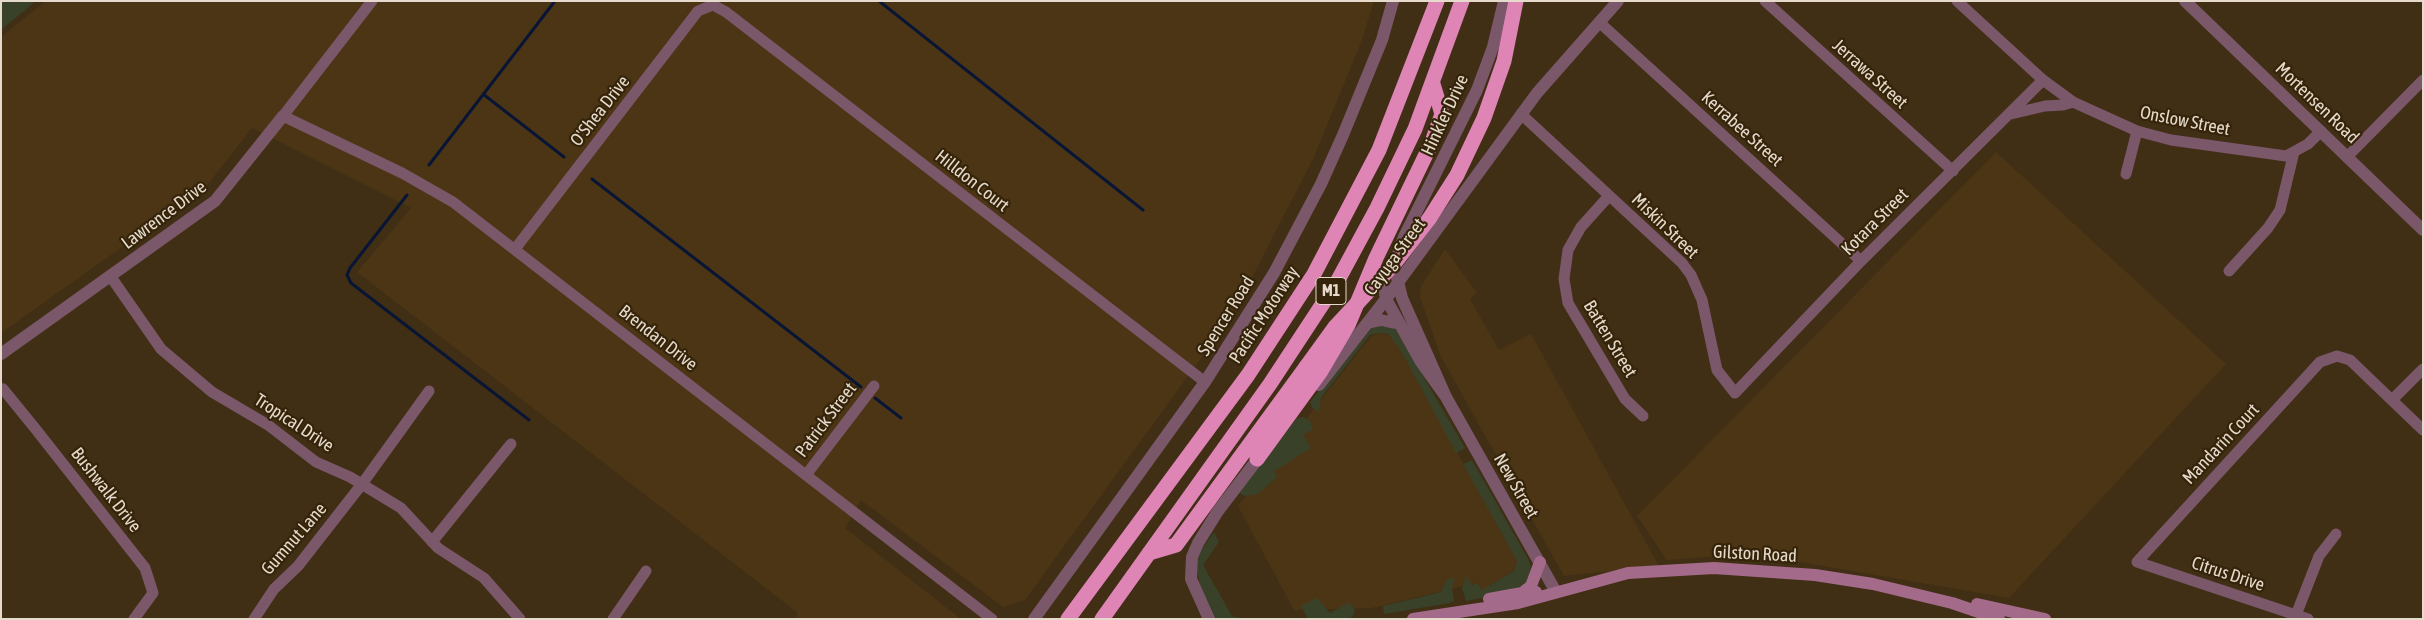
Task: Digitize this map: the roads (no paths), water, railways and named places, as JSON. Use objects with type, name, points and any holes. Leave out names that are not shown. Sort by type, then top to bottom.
[{"type":"highway","name":"Pacific Motorway","points":[[1068,619],[1248,375],[1314,274],[1379,150],[1437,1]]},
{"type":"highway","name":"M1","points":[[1102,619],[1317,315],[1378,208],[1433,84],[1462,1]]},
{"type":"highway","points":[[1149,552],[1176,545],[1331,332],[1394,264],[1429,219],[1456,176],[1484,118],[1504,60],[1516,1]]},
{"type":"highway","points":[[1258,458],[1321,372],[1348,325],[1379,251],[1432,142],[1442,114],[1433,84]]},
{"type":"main road","points":[[1522,593],[1530,586],[1540,562]]},
{"type":"main road","name":"Gilston Road","points":[[1413,619],[1518,603],[1628,573],[1714,568],[1815,575],[1873,584],[1952,603],[1998,619]]},
{"type":"main road","name":"Gilston Road","points":[[1405,619],[1522,593],[1556,592]]},
{"type":"main road","name":"Gilston Road","points":[[1952,603],[1974,604],[2045,619]]},
{"type":"street","name":"Lawrence Drive","points":[[1,354],[215,201],[372,1]]},
{"type":"street","name":"Spencer Road","points":[[1034,619],[1205,382],[1274,273],[1321,184],[1378,50],[1393,1]]},
{"type":"street","name":"Hinkler Drive","points":[[1386,299],[1384,288],[1385,271],[1404,237],[1477,90],[1493,47],[1504,1]]},
{"type":"street","name":"Cayuga Street","points":[[1208,619],[1191,579],[1192,558],[1198,543],[1218,511],[1258,458],[1305,402],[1398,284],[1521,114],[1554,72],[1618,1]]},
{"type":"street","name":"Jerrawa Street","points":[[1765,1],[1953,171]]},
{"type":"street","name":"Onslow Street","points":[[1957,1],[2043,80],[2073,102],[2136,131],[2171,140],[2286,156],[2294,152]]},
{"type":"street","name":"Mortensen Road","points":[[2185,1],[2423,230]]},
{"type":"street","name":"O'Shea Drive","points":[[515,249],[698,10],[713,5],[719,7]]},
{"type":"street","name":"Hilldon Court","points":[[719,7],[1205,382]]},
{"type":"street","name":"Kerrabee Street","points":[[1599,22],[1861,261]]},
{"type":"street","name":"Kotara Street","points":[[1735,393],[1861,261],[2010,115],[2043,80]]},
{"type":"street","points":[[2348,157],[2423,80]]},
{"type":"street","points":[[2010,115],[2045,106],[2073,102]]},
{"type":"street","name":"Miskin Street","points":[[1521,114],[1608,196],[1669,250],[1691,275],[1702,300],[1717,370],[1735,393]]},
{"type":"street","name":"Brendan Drive","points":[[283,116],[430,187],[453,202],[992,619]]},
{"type":"street","points":[[2126,174],[2136,131]]},
{"type":"street","points":[[2229,270],[2268,228],[2280,210],[2294,152],[2308,144],[2321,131]]},
{"type":"street","name":"Batten Street","points":[[1608,196],[1581,227],[1568,250],[1564,279],[1566,295],[1568,303],[1625,399],[1643,416]]},
{"type":"street","name":"Hinkler Drive","points":[[1398,284],[1397,258],[1404,237]]},
{"type":"street","name":"Tropical Drive","points":[[111,277],[161,349],[212,392],[268,425],[316,462],[362,484],[401,508],[432,542],[484,578],[512,616]]},
{"type":"street","name":"New Street","points":[[1398,284],[1446,397]]},
{"type":"street","name":"New Street","points":[[1386,299],[1422,362],[1446,397],[1556,592]]},
{"type":"street","points":[[1367,323],[1381,320],[1400,324]]},
{"type":"street","name":"Mandarin Court","points":[[2137,562],[2320,362],[2336,356],[2350,360],[2392,400]]},
{"type":"street","points":[[2423,369],[2392,400],[2423,430]]},
{"type":"street","name":"Patrick Street","points":[[806,475],[874,386]]},
{"type":"street","name":"Bushwalk Drive","points":[[2,390],[144,568],[153,593],[134,619]]},
{"type":"street","name":"Gumnut Lane","points":[[254,619],[274,589],[298,566],[362,484],[429,390]]},
{"type":"street","points":[[432,542],[511,444]]},
{"type":"street","points":[[2296,615],[2319,556],[2336,534]]},
{"type":"street","name":"Citrus Drive","points":[[2137,562],[2308,619]]},
{"type":"street","points":[[613,619],[646,571]]},
{"type":"waterway","points":[[429,165],[555,1]]},
{"type":"waterway","points":[[879,1],[1143,210]]},
{"type":"waterway","points":[[483,94],[564,157]]},
{"type":"waterway","points":[[592,179],[861,387]]},
{"type":"waterway","points":[[407,195],[350,268],[347,275],[351,283],[529,420]]},
{"type":"waterway","points":[[875,398],[901,418]]}]
